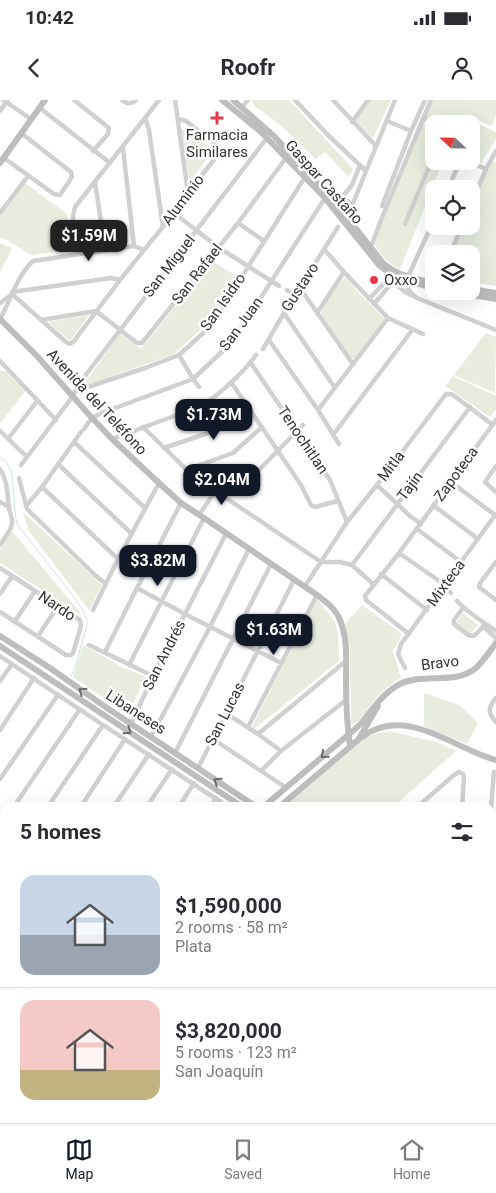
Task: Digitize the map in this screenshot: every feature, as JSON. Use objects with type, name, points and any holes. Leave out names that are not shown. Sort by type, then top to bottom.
[{"type":"main road","points":[[2,160],[45,100]]},
{"type":"main road","name":"Gaspar Castaño","points":[[222,100],[267,138],[325,198],[379,265],[393,278],[407,279]]},
{"type":"main road","name":"Gaspar Castaño","points":[[238,103],[274,136],[336,203],[387,266],[407,279]]},
{"type":"main road","points":[[407,279],[425,282]]},
{"type":"main road","points":[[407,279],[425,285]]},
{"type":"main road","points":[[480,290],[496,293]]},
{"type":"main road","points":[[480,296],[496,299]]},
{"type":"main road","name":"Avenida del Teléfono","points":[[0,319],[75,393],[92,418],[112,439],[181,503],[305,586],[328,604],[340,619],[345,636],[346,700],[350,746]]},
{"type":"main road","name":"Libaneses","points":[[0,636],[251,802]]},
{"type":"main road","name":"Bravo","points":[[267,802],[361,724],[374,706],[396,687],[408,681],[423,678],[456,677],[468,673],[476,667],[496,643]]},
{"type":"main road","name":"Libaneses","points":[[0,646],[235,802]]},
{"type":"main road","name":"Bravo","points":[[358,740],[381,700]]},
{"type":"main road","points":[[361,724],[390,724],[396,726]]},
{"type":"main road","points":[[285,802],[350,746],[374,729],[408,726],[429,732],[480,756],[496,760]]},
{"type":"street","points":[[74,100],[109,128],[108,134],[93,151]]},
{"type":"street","points":[[122,100],[129,104],[136,100]]},
{"type":"street","points":[[76,254],[72,218],[75,207],[159,100]]},
{"type":"street","points":[[175,100],[188,193]]},
{"type":"street","points":[[238,103],[248,100]]},
{"type":"street","points":[[295,100],[366,171]]},
{"type":"street","points":[[333,100],[376,146]]},
{"type":"street","points":[[352,122],[368,100]]},
{"type":"street","points":[[347,218],[395,100]]},
{"type":"street","points":[[382,206],[425,100]]},
{"type":"street","points":[[371,247],[431,100]]},
{"type":"street","points":[[0,111],[6,101],[31,120]]},
{"type":"street","points":[[40,108],[110,164]]},
{"type":"street","points":[[145,118],[149,130],[163,227]]},
{"type":"street","name":"Aluminio","points":[[40,320],[66,342],[70,344],[74,341],[217,156],[219,147],[186,121],[178,119]]},
{"type":"street","points":[[387,121],[412,131]]},
{"type":"street","points":[[2,160],[51,193],[57,195],[62,193],[72,177],[71,172],[21,133]]},
{"type":"street","name":"San Miguel","points":[[21,465],[56,420],[75,393],[78,385],[120,329],[267,138]]},
{"type":"street","points":[[122,148],[134,246]]},
{"type":"street","points":[[480,183],[496,151]]},
{"type":"street","name":"San Rafael","points":[[96,311],[137,343],[142,343],[238,223],[286,158]]},
{"type":"street","points":[[352,206],[342,196],[352,185],[360,166]]},
{"type":"street","points":[[480,166],[486,169]]},
{"type":"street","points":[[406,224],[428,170]]},
{"type":"street","points":[[0,214],[28,176]]},
{"type":"street","name":"San Isidro","points":[[75,393],[179,355],[210,327],[305,177]]},
{"type":"street","points":[[95,182],[105,249]]},
{"type":"street","name":"San Juan","points":[[92,418],[107,410],[193,379],[232,342],[325,198]]},
{"type":"street","points":[[174,213],[218,247],[280,286]]},
{"type":"street","points":[[238,223],[264,241]]},
{"type":"street","name":"Gustavo","points":[[263,348],[338,227]]},
{"type":"street","points":[[412,296],[408,289],[407,279],[427,235]]},
{"type":"street","points":[[0,319],[12,293],[33,261],[134,246],[144,250]]},
{"type":"street","points":[[324,250],[388,318],[423,334]]},
{"type":"street","points":[[317,313],[344,272]]},
{"type":"street","points":[[0,303],[12,293],[111,278],[120,280]]},
{"type":"street","points":[[393,278],[405,292],[412,296],[496,330]]},
{"type":"street","points":[[369,299],[393,278]]},
{"type":"street","points":[[374,304],[393,278]]},
{"type":"street","points":[[300,288],[353,364]]},
{"type":"street","points":[[287,290],[295,296]]},
{"type":"street","points":[[12,293],[40,320],[96,311]]},
{"type":"street","points":[[284,313],[335,388]]},
{"type":"street","points":[[318,410],[388,318]]},
{"type":"street","points":[[334,435],[413,329]]},
{"type":"street","points":[[269,340],[318,410],[339,444]]},
{"type":"street","points":[[179,355],[199,386]]},
{"type":"street","points":[[112,439],[200,407],[231,382],[251,363],[256,355]]},
{"type":"street","points":[[0,361],[56,420]]},
{"type":"street","name":"Tenochitlan","points":[[251,363],[330,480],[347,522]]},
{"type":"street","points":[[0,367],[6,367]]},
{"type":"street","points":[[231,382],[301,485],[311,506],[315,507],[338,501]]},
{"type":"street","name":"Mitla","points":[[305,586],[347,522],[446,394],[453,395],[493,425]]},
{"type":"street","points":[[8,439],[37,401]]},
{"type":"street","points":[[164,448],[217,430],[247,405]]},
{"type":"street","name":"Tajín","points":[[352,565],[470,407]]},
{"type":"street","points":[[26,506],[92,418]]},
{"type":"street","name":"Zapoteca","points":[[409,634],[366,600],[365,596],[421,524],[496,420]]},
{"type":"street","points":[[129,665],[216,490],[250,477],[303,425]]},
{"type":"street","points":[[143,427],[192,475],[321,562],[340,562],[352,565],[373,584]]},
{"type":"street","points":[[186,470],[233,453],[262,427]]},
{"type":"street","points":[[0,431],[27,457]]},
{"type":"street","points":[[74,442],[144,508]]},
{"type":"street","points":[[58,464],[132,534]]},
{"type":"street","points":[[496,466],[485,482],[496,492]]},
{"type":"street","points":[[0,469],[6,482],[12,522],[12,526],[2,538],[0,545]]},
{"type":"street","points":[[20,478],[26,506],[32,514],[106,584]]},
{"type":"street","points":[[450,482],[496,514]]},
{"type":"street","points":[[93,610],[144,508],[159,483]]},
{"type":"street","points":[[377,485],[421,524]]},
{"type":"street","points":[[42,486],[118,559]]},
{"type":"street","points":[[0,502],[9,507]]},
{"type":"street","points":[[105,652],[181,503]]},
{"type":"street","points":[[434,505],[478,539]]},
{"type":"street","name":"Mixteca","points":[[404,668],[398,652],[401,644],[496,514]]},
{"type":"street","points":[[417,529],[461,562]]},
{"type":"street","name":"San Andrés","points":[[131,724],[153,676],[226,534]]},
{"type":"street","points":[[151,737],[210,627],[248,549]]},
{"type":"street","points":[[399,553],[445,585],[451,593]]},
{"type":"street","points":[[496,562],[479,587],[496,600]]},
{"type":"street","points":[[175,753],[271,564]]},
{"type":"street","name":"Nardo","points":[[0,568],[78,619],[81,624],[71,656],[66,655],[38,636]]},
{"type":"street","points":[[381,574],[427,610]]},
{"type":"street","points":[[0,594],[12,576]]},
{"type":"street","name":"San Lucas","points":[[198,768],[294,580]]},
{"type":"street","points":[[137,588],[282,663]]},
{"type":"street","points":[[15,621],[35,591]]},
{"type":"street","points":[[248,727],[317,595]]},
{"type":"street","points":[[457,601],[463,608],[496,631]]},
{"type":"street","points":[[0,612],[38,636],[58,606]]},
{"type":"street","points":[[463,608],[454,620],[454,625],[473,637],[484,624]]},
{"type":"street","points":[[484,624],[496,638]]},
{"type":"street","points":[[89,644],[153,676]]},
{"type":"street","name":"Libaneses","points":[[0,656],[222,802]]},
{"type":"street","points":[[258,734],[346,661]]},
{"type":"street","points":[[0,681],[12,664]]},
{"type":"street","points":[[0,730],[34,678]]},
{"type":"street","points":[[0,779],[58,694]]},
{"type":"street","points":[[496,698],[489,710],[490,716],[496,722]]},
{"type":"street","points":[[261,771],[281,751],[346,700]]},
{"type":"street","points":[[18,802],[80,710]]},
{"type":"street","points":[[226,713],[281,751]]},
{"type":"street","points":[[51,802],[103,725]]},
{"type":"street","points":[[84,802],[125,739]]},
{"type":"street","points":[[213,739],[285,787]]},
{"type":"street","points":[[117,802],[149,754]]},
{"type":"street","points":[[150,802],[172,769]]},
{"type":"street","points":[[423,802],[459,772],[463,774],[464,778],[462,802]]},
{"type":"street","points":[[492,802],[494,772]]},
{"type":"street","points":[[182,802],[194,783]]},
{"type":"street","points":[[210,794],[214,787]]},
{"type":"street","points":[[214,802],[216,798]]},
{"type":"street","points":[[496,927],[496,934]]},
{"type":"shaded area","points":[[252,100],[289,100],[353,169],[349,177],[325,152],[315,159],[301,144],[254,106]]},
{"type":"shaded area","points":[[369,100],[391,100],[373,138],[355,120]]},
{"type":"shaded area","points":[[432,100],[496,100],[496,116],[492,126],[480,121],[480,115],[426,115]]},
{"type":"shaded area","points":[[425,117],[425,170],[439,170],[435,180],[425,180],[425,206],[400,269],[385,259],[375,244],[382,219]]},
{"type":"shaded area","points":[[480,125],[496,132],[496,139],[481,163]]},
{"type":"shaded area","points":[[181,128],[214,150],[190,181],[189,179]]},
{"type":"shaded area","points":[[492,162],[496,163],[496,286],[480,283],[480,245],[457,245],[460,235],[480,235],[480,186]]},
{"type":"shaded area","points":[[25,183],[67,214],[70,250],[31,255],[5,239],[0,238],[0,216]]},
{"type":"shaded area","points":[[0,243],[12,248],[0,273]]},
{"type":"shaded area","points":[[212,261],[238,277],[209,322],[174,354],[82,387],[121,334],[141,349]]},
{"type":"shaded area","points":[[345,278],[384,318],[384,321],[355,359],[350,357],[321,314],[331,295]]},
{"type":"shaded area","points":[[89,315],[70,341],[48,322]]},
{"type":"shaded area","points":[[486,333],[496,337],[495,393],[454,375]]},
{"type":"shaded area","points":[[0,371],[6,371],[25,391],[0,424]]},
{"type":"shaded area","points":[[453,376],[496,396],[496,409],[490,417],[445,386]]},
{"type":"shaded area","points":[[22,511],[102,585],[89,610],[29,531]]},
{"type":"shaded area","points":[[12,531],[83,616],[0,563],[0,550]]},
{"type":"shaded area","points":[[317,599],[335,622],[338,635],[339,661],[254,729],[252,727]]},
{"type":"shaded area","points":[[362,605],[402,634],[393,651],[401,678],[383,691],[361,718],[351,724],[350,649],[345,624]]},
{"type":"shaded area","points":[[463,613],[478,625],[470,634],[456,623]]},
{"type":"shaded area","points":[[83,645],[122,667],[146,677],[128,714],[73,677]]},
{"type":"shaded area","points":[[424,693],[459,705],[478,723],[467,744],[424,726]]},
{"type":"shaded area","points":[[393,732],[436,742],[456,751],[399,802],[285,802],[366,737],[379,733]]},
{"type":"waterway","points":[[0,457],[7,464],[11,472],[17,524],[73,596],[88,622],[71,676]]},
{"type":"place","name":"Farmacia Similares","points":[[217,118]]},
{"type":"place","name":"Oxxo","points":[[374,280]]}]
